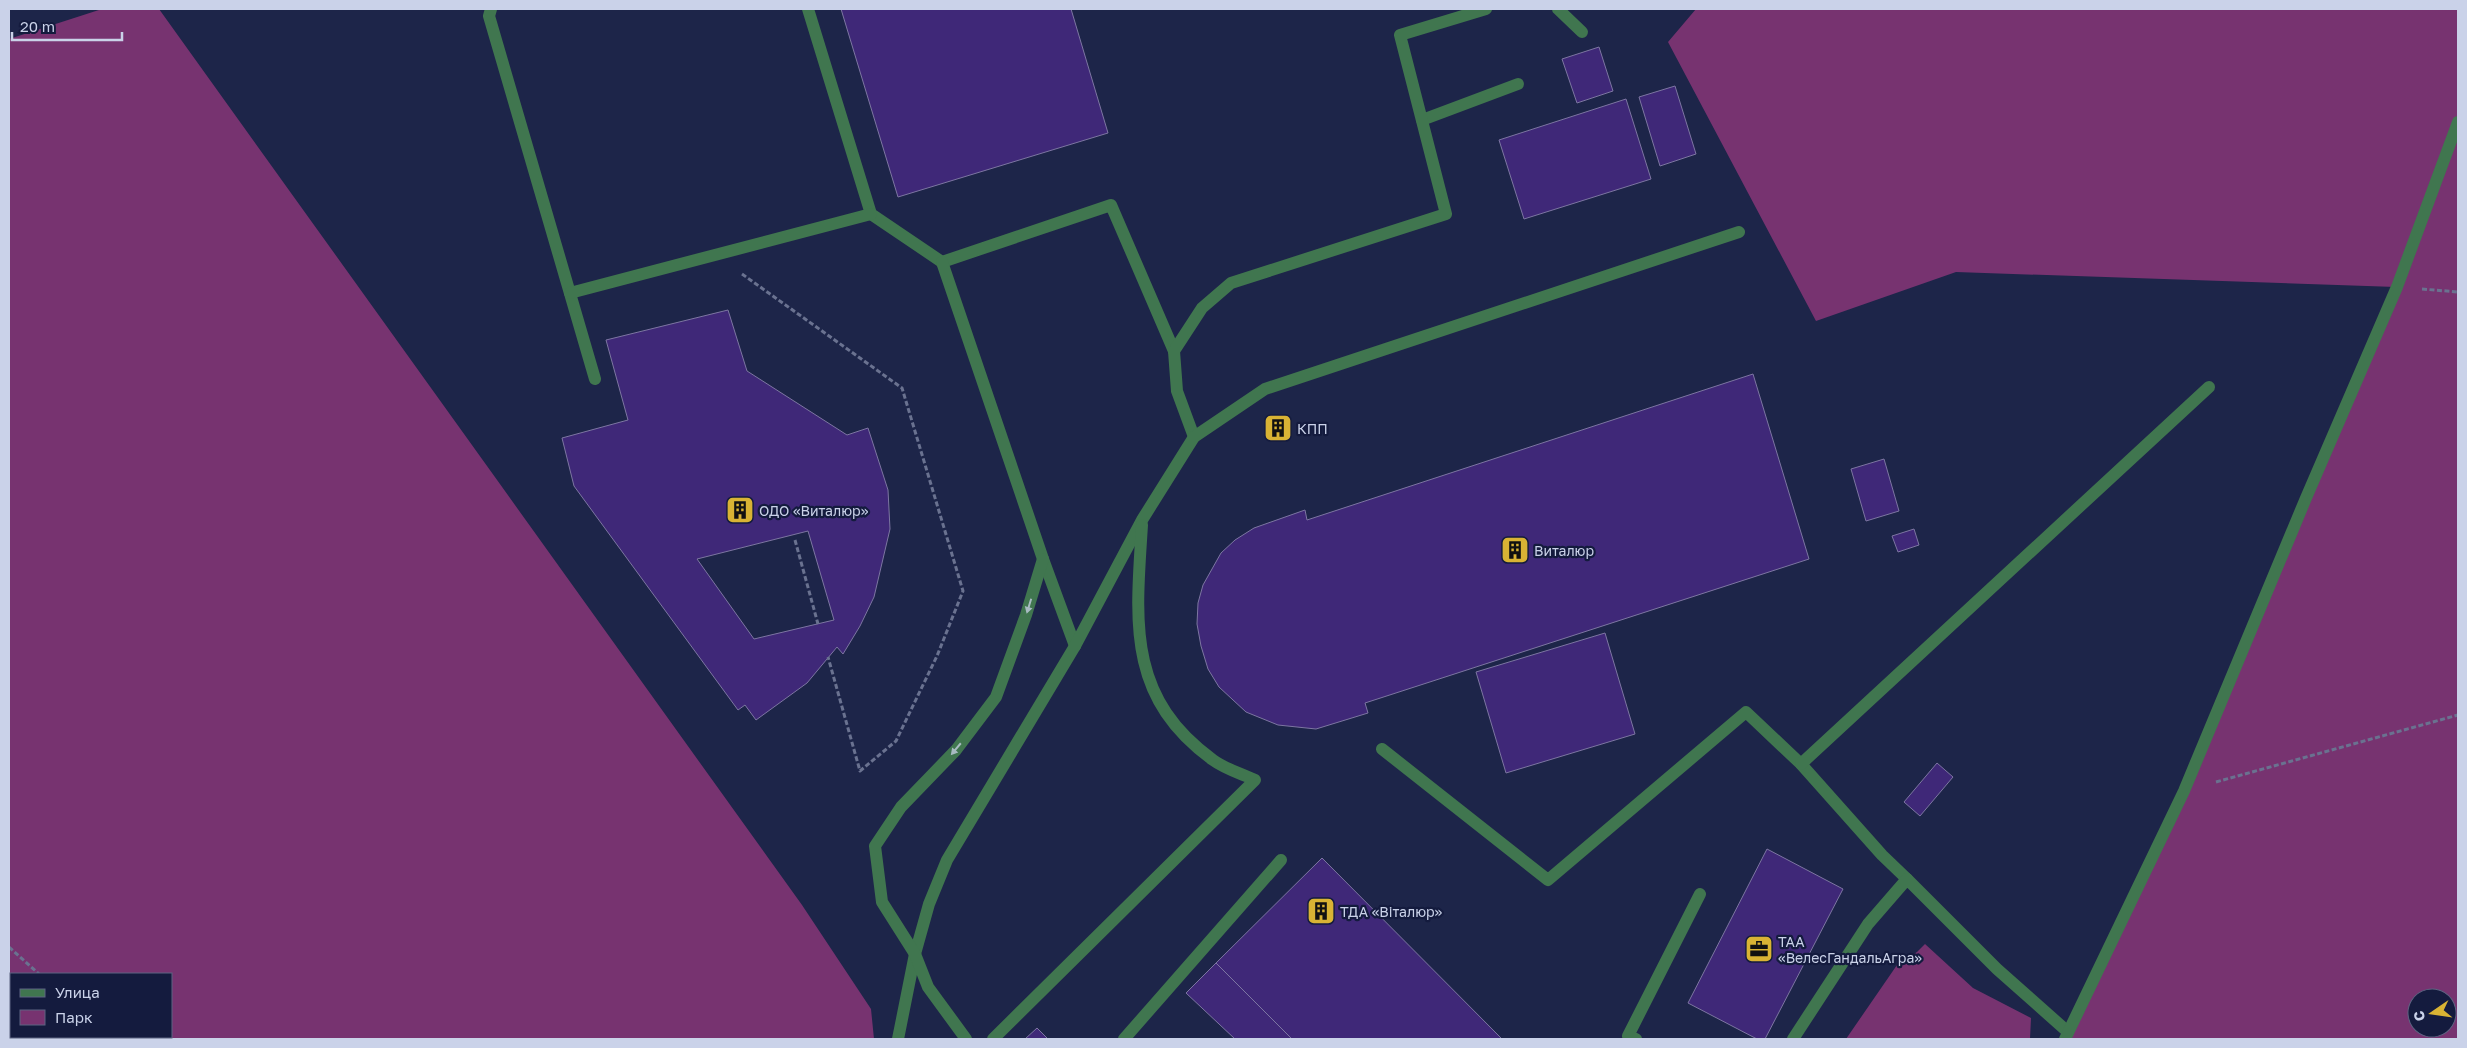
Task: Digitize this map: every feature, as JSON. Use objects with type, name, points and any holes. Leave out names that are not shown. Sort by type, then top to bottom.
[{"type":"street","points":[[491,9],[490,16],[595,379]]},
{"type":"street","points":[[808,9],[871,214],[942,262],[1043,559],[1075,646]]},
{"type":"street","points":[[1174,351],[1202,308],[1231,283],[1446,214],[1400,35],[1486,9]]},
{"type":"street","points":[[1558,9],[1582,32]]},
{"type":"street","points":[[1422,120],[1518,84]]},
{"type":"street","points":[[1382,749],[1548,880],[1746,712],[1801,764],[1882,855],[2066,1036],[2184,792],[2306,498],[2397,287],[2458,122]]},
{"type":"street","points":[[942,262],[1111,205],[1174,351],[1177,391],[1194,437]]},
{"type":"street","points":[[570,293],[871,214]]},
{"type":"street","points":[[898,1039],[915,954],[929,904],[947,860],[1075,646],[1142,520],[1194,437],[1265,389],[1739,232]]},
{"type":"street","points":[[1801,764],[2209,387]]},
{"type":"street","points":[[993,1039],[1255,780],[1215,762],[1177,730],[1148,680],[1138,637],[1138,587],[1142,520]]},
{"type":"street","points":[[966,1039],[928,987],[915,954],[882,902],[875,846],[901,807],[956,750],[996,697],[1026,615],[1043,559]]},
{"type":"street","points":[[1124,1039],[1281,860]]},
{"type":"street","points":[[1793,1039],[1868,924],[1907,878]]},
{"type":"street","points":[[1636,1039],[1628,1036],[1700,894]]},
{"type":"path","points":[[740,272],[902,388],[963,591],[937,656],[896,741],[860,772],[828,658]]},
{"type":"path","points":[[2397,287],[2458,292]]},
{"type":"path","points":[[795,540],[818,624]]},
{"type":"path","points":[[2184,792],[2458,715]]},
{"type":"path","points":[[9,947],[38,973]]},
{"type":"green space","points":[[102,9],[159,9],[802,905],[871,1009],[874,1039],[9,1039],[9,39]]},
{"type":"green space","points":[[1696,9],[2458,9],[2458,1039],[2065,1039],[2184,791],[2396,287],[1956,272],[1816,321],[1668,42]]},
{"type":"green space","points":[[1925,944],[1973,988],[2031,1018],[2030,1039],[1846,1039],[1897,965],[1917,952]]},
{"type":"building","points":[[841,9],[1071,9],[1108,133],[898,197]]},
{"type":"building","points":[[1599,47],[1613,91],[1577,103],[1562,59]]},
{"type":"building","points":[[1675,86],[1696,154],[1660,166],[1639,97]]},
{"type":"building","points":[[1626,99],[1651,179],[1524,219],[1499,140]]},
{"type":"building","name":"ОДО «Виталюр»","points":[[728,310],[747,371],[847,435],[868,428],[888,490],[890,529],[874,597],[860,626],[843,654],[837,647],[807,683],[756,720],[745,705],[738,710],[574,486],[562,438],[628,420],[606,340]],"holes":[[[808,531],[834,620],[754,639],[697,559]]]},
{"type":"building","name":"Виталюр","points":[[1753,374],[1809,559],[1365,703],[1368,713],[1316,729],[1278,725],[1246,712],[1219,687],[1208,669],[1197,624],[1198,603],[1203,585],[1221,553],[1235,540],[1254,528],[1305,510],[1307,520]]},
{"type":"building","name":"КПП","points":[[1285,416],[1290,434],[1271,440],[1266,421]]},
{"type":"building","points":[[1884,459],[1899,511],[1866,521],[1851,469]]},
{"type":"building","points":[[1914,529],[1919,545],[1898,552],[1892,536]]},
{"type":"building","points":[[1605,633],[1635,734],[1506,773],[1476,672]]},
{"type":"building","points":[[1937,763],[1953,777],[1920,816],[1904,802]]},
{"type":"building","points":[[1767,849],[1843,889],[1765,1039],[1757,1039],[1688,1003]]},
{"type":"building","name":"ТДА «Віталюр»","points":[[1322,858],[1502,1039],[1292,1039],[1216,963]]},
{"type":"building","points":[[1216,963],[1292,1039],[1235,1039],[1186,993]]},
{"type":"building","points":[[1037,1028],[1048,1039],[1025,1039]]},
{"type":"place","name":"КПП","points":[[1278,428]]},
{"type":"place","name":"ОДО «Виталюр»","points":[[740,510]]},
{"type":"place","name":"Виталюр","points":[[1515,550]]},
{"type":"place","name":"ТДА «Віталюр»","points":[[1321,911]]},
{"type":"place","name":"ТАА «ВелесГандальАгра»","points":[[1759,949]]}]
